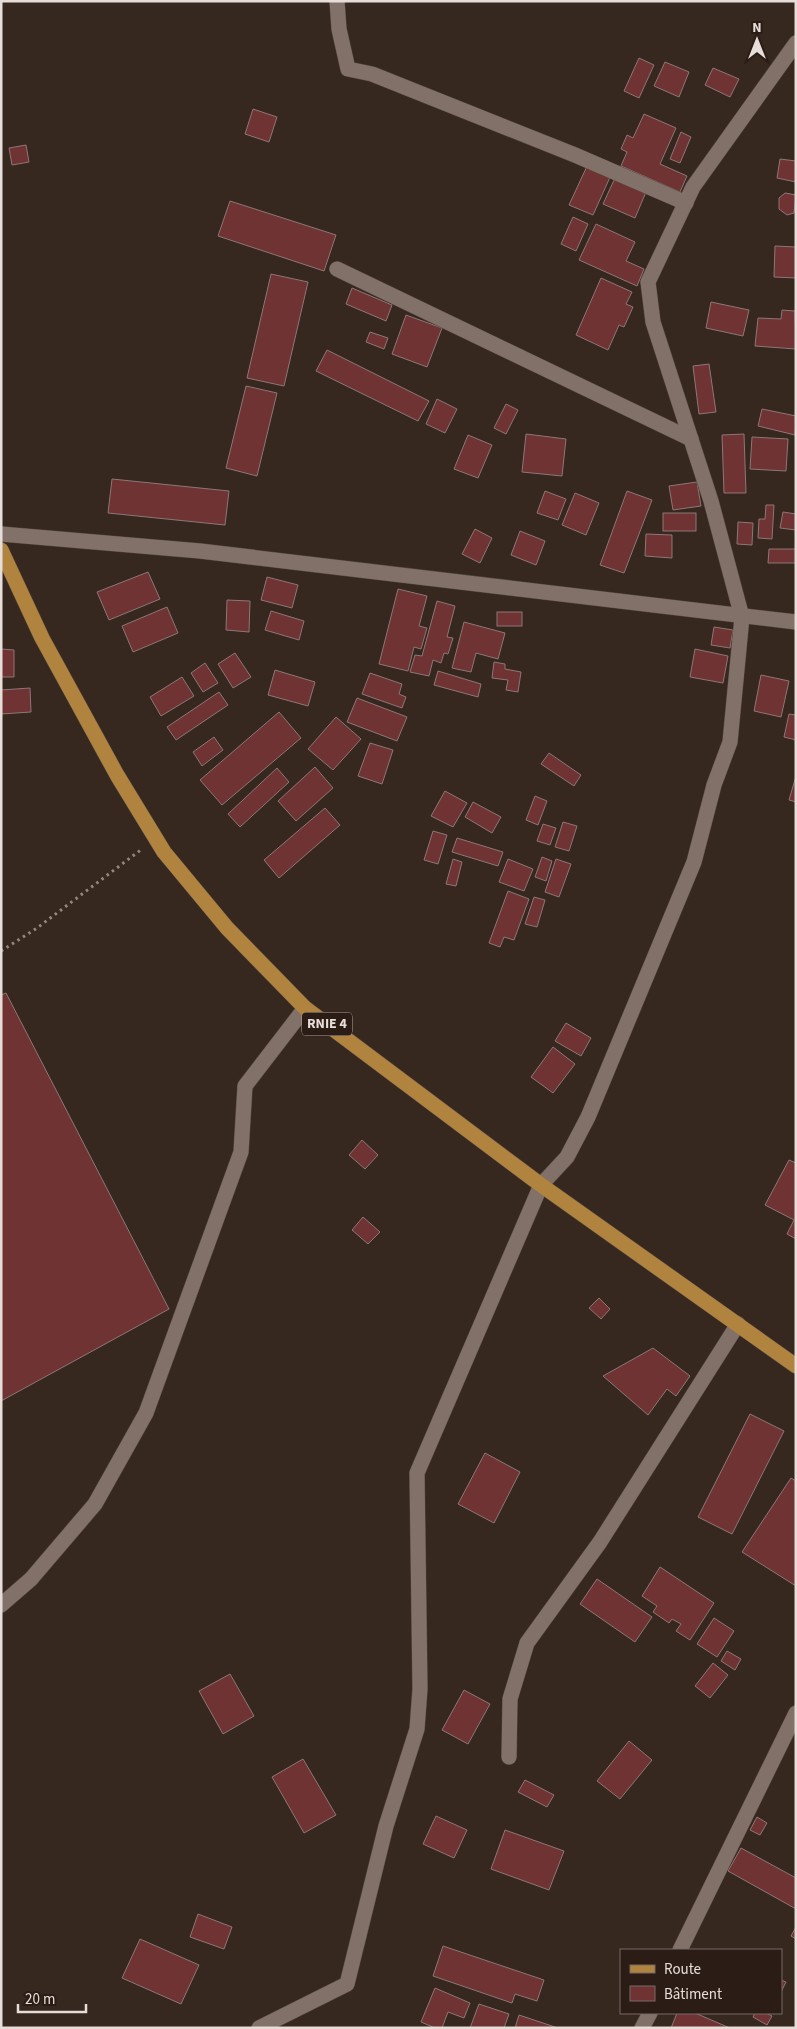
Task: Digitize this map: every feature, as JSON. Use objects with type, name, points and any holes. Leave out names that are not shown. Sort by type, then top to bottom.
[{"type":"main road","name":"RNIE 4","points":[[1,550],[47,646],[118,775],[164,852],[226,928],[305,1008],[541,1185],[796,1366]]},
{"type":"street","points":[[337,1],[339,29],[348,69],[382,78],[575,155],[686,203]]},
{"type":"street","points":[[259,2028],[347,1984],[386,1826],[417,1729],[420,1688],[417,1473],[541,1185],[567,1157],[588,1117],[694,862],[714,784],[730,742],[742,617],[711,501],[653,322],[648,282],[693,187],[796,43]]},
{"type":"street","points":[[337,269],[691,439]]},
{"type":"street","points":[[1,534],[200,551],[796,622]]},
{"type":"street","points":[[1,1605],[31,1579],[95,1504],[146,1413],[241,1152],[245,1086],[305,1008]]},
{"type":"street","points":[[509,1757],[510,1698],[527,1643],[600,1542],[738,1324]]},
{"type":"street","points":[[680,1949],[796,1713]]},
{"type":"street","points":[[642,2028],[649,2014]]},
{"type":"path","points":[[1,951],[37,928],[156,838]]},
{"type":"building","points":[[639,58],[654,65],[639,98],[624,91]]},
{"type":"building","points":[[665,62],[689,72],[679,97],[654,86]]},
{"type":"building","points":[[713,68],[739,79],[730,97],[705,85]]},
{"type":"building","points":[[253,109],[277,117],[269,142],[245,134]]},
{"type":"building","points":[[644,114],[676,128],[660,164],[687,176],[680,192],[621,166],[627,152],[621,149],[627,135],[633,138]]},
{"type":"building","points":[[681,132],[691,137],[680,163],[670,159]]},
{"type":"building","points":[[26,145],[29,162],[12,165],[9,148]]},
{"type":"building","points":[[780,159],[796,161],[796,182],[777,178]]},
{"type":"building","points":[[588,164],[611,175],[593,215],[569,205]]},
{"type":"building","points":[[615,178],[646,192],[635,218],[603,204]]},
{"type":"building","points":[[785,193],[796,195],[794,213],[787,215],[779,209],[779,198]]},
{"type":"building","points":[[230,201],[336,235],[324,271],[218,236]]},
{"type":"building","points":[[573,217],[588,224],[576,251],[561,244]]},
{"type":"building","points":[[596,224],[635,242],[626,261],[644,269],[637,286],[579,260]]},
{"type":"building","points":[[775,246],[796,247],[796,278],[774,277]]},
{"type":"building","points":[[271,274],[308,282],[284,386],[247,378]]},
{"type":"building","points":[[601,278],[632,292],[626,304],[633,307],[624,327],[619,325],[608,350],[576,335]]},
{"type":"building","points":[[352,288],[392,305],[386,321],[346,304]]},
{"type":"building","points":[[711,302],[749,310],[743,336],[706,328]]},
{"type":"building","points":[[782,310],[795,311],[796,349],[755,346],[758,318],[781,319]]},
{"type":"building","points":[[406,315],[442,328],[427,367],[392,354]]},
{"type":"building","points":[[370,332],[388,338],[384,349],[366,342]]},
{"type":"building","points":[[327,350],[429,401],[418,421],[316,371]]},
{"type":"building","points":[[709,364],[716,412],[699,414],[693,366]]},
{"type":"building","points":[[246,386],[277,393],[257,476],[226,468]]},
{"type":"building","points":[[437,399],[457,409],[445,433],[426,424]]},
{"type":"building","points":[[506,404],[518,410],[506,434],[494,428]]},
{"type":"building","points":[[762,409],[796,416],[795,435],[758,426]]},
{"type":"building","points":[[526,434],[566,439],[562,476],[522,472]]},
{"type":"building","points":[[744,434],[746,493],[724,493],[722,435]]},
{"type":"building","points":[[468,435],[492,445],[478,478],[454,469]]},
{"type":"building","points":[[752,437],[788,439],[786,471],[750,469]]},
{"type":"building","points":[[112,479],[229,491],[225,525],[108,513]]},
{"type":"building","points":[[697,482],[701,506],[673,510],[669,486]]},
{"type":"building","points":[[545,491],[566,499],[558,520],[537,513]]},
{"type":"building","points":[[627,491],[652,500],[624,573],[600,565]]},
{"type":"building","points":[[575,493],[599,503],[586,535],[562,525]]},
{"type":"building","points":[[766,505],[774,505],[772,539],[758,538],[759,519],[765,519]]},
{"type":"building","points":[[783,512],[796,514],[796,530],[780,528]]},
{"type":"building","points":[[663,513],[696,513],[696,531],[663,531]]},
{"type":"building","points":[[738,522],[753,523],[752,545],[737,544]]},
{"type":"building","points":[[475,529],[492,538],[480,563],[462,554]]},
{"type":"building","points":[[520,531],[545,541],[536,565],[511,555]]},
{"type":"building","points":[[646,534],[672,535],[672,558],[645,556]]},
{"type":"building","points":[[769,549],[796,549],[796,563],[768,563]]},
{"type":"building","points":[[148,572],[160,599],[109,620],[97,592]]},
{"type":"building","points":[[267,577],[298,585],[292,608],[261,600]]},
{"type":"building","points":[[398,589],[427,596],[419,626],[427,628],[421,649],[414,647],[408,671],[379,664]]},
{"type":"building","points":[[227,600],[250,601],[249,632],[226,630]]},
{"type":"building","points":[[437,601],[455,606],[447,637],[453,638],[448,654],[444,653],[441,663],[433,660],[429,676],[410,672],[415,655],[422,656]]},
{"type":"building","points":[[167,607],[178,633],[133,652],[122,626]]},
{"type":"building","points":[[271,611],[304,621],[299,640],[265,630]]},
{"type":"building","points":[[497,612],[522,612],[522,626],[497,626]]},
{"type":"building","points":[[464,622],[505,633],[498,659],[476,653],[471,672],[452,668]]},
{"type":"building","points":[[714,627],[733,630],[730,648],[711,645]]},
{"type":"building","points":[[1,649],[14,650],[14,677],[1,677]]},
{"type":"building","points":[[695,649],[728,656],[723,683],[690,677]]},
{"type":"building","points":[[235,653],[251,677],[233,688],[218,664]]},
{"type":"building","points":[[494,662],[505,664],[505,669],[521,672],[518,692],[506,690],[508,680],[492,678]]},
{"type":"building","points":[[205,663],[218,683],[203,692],[191,673]]},
{"type":"building","points":[[275,670],[315,682],[308,706],[268,695]]},
{"type":"building","points":[[438,671],[481,684],[478,697],[434,685]]},
{"type":"building","points":[[370,673],[402,684],[399,694],[406,697],[402,708],[362,694]]},
{"type":"building","points":[[761,675],[789,681],[781,717],[754,711]]},
{"type":"building","points":[[182,677],[194,696],[161,716],[150,697]]},
{"type":"building","points":[[30,688],[31,712],[1,714],[1,690]]},
{"type":"building","points":[[219,692],[228,705],[176,740],[167,727]]},
{"type":"building","points":[[357,698],[407,717],[397,741],[347,722]]},
{"type":"building","points":[[279,712],[301,738],[222,805],[200,780]]},
{"type":"building","points":[[789,714],[796,715],[796,740],[784,737]]},
{"type":"building","points":[[336,717],[361,739],[333,770],[308,749]]},
{"type":"building","points":[[214,737],[223,750],[202,766],[193,752]]},
{"type":"building","points":[[370,743],[393,750],[382,784],[358,776]]},
{"type":"building","points":[[549,753],[581,775],[574,786],[541,764]]},
{"type":"building","points":[[315,767],[333,788],[296,821],[278,801]]},
{"type":"building","points":[[277,768],[289,782],[240,827],[228,814]]},
{"type":"building","points":[[796,776],[796,802],[789,800]]},
{"type":"building","points":[[445,791],[467,803],[453,827],[431,816]]},
{"type":"building","points":[[535,796],[547,801],[538,825],[526,820]]},
{"type":"building","points":[[473,802],[501,817],[492,833],[465,817]]},
{"type":"building","points":[[325,808],[340,825],[279,878],[264,860]]},
{"type":"building","points":[[563,822],[577,826],[569,851],[555,847]]},
{"type":"building","points":[[543,824],[556,828],[550,845],[537,841]]},
{"type":"building","points":[[433,831],[447,835],[438,864],[424,860]]},
{"type":"building","points":[[457,838],[503,852],[498,866],[452,852]]},
{"type":"building","points":[[542,857],[552,861],[546,881],[535,877]]},
{"type":"building","points":[[453,859],[462,862],[456,886],[446,884]]},
{"type":"building","points":[[508,859],[533,869],[524,891],[499,882]]},
{"type":"building","points":[[556,859],[571,864],[559,897],[545,892]]},
{"type":"building","points":[[508,891],[529,899],[514,940],[504,937],[500,947],[489,943]]},
{"type":"building","points":[[534,897],[545,900],[537,927],[525,924]]},
{"type":"building","points":[[6,993],[169,1309],[1,1401],[1,995]]},
{"type":"building","points":[[566,1023],[591,1038],[581,1056],[555,1041]]},
{"type":"building","points":[[553,1047],[575,1064],[553,1093],[531,1077]]},
{"type":"building","points":[[362,1140],[378,1155],[365,1169],[349,1155]]},
{"type":"building","points":[[789,1160],[796,1163],[796,1239],[787,1234],[794,1220],[765,1205]]},
{"type":"building","points":[[363,1217],[380,1232],[368,1244],[352,1230]]},
{"type":"building","points":[[599,1298],[610,1309],[601,1319],[589,1308]]},
{"type":"building","points":[[653,1348],[690,1376],[676,1396],[667,1389],[648,1415],[603,1376]]},
{"type":"building","points":[[750,1414],[784,1431],[732,1534],[698,1517]]},
{"type":"building","points":[[485,1453],[520,1472],[494,1523],[458,1504]]},
{"type":"building","points":[[791,1478],[796,1481],[796,1586],[742,1552]]},
{"type":"building","points":[[660,1567],[714,1603],[690,1640],[676,1631],[681,1624],[672,1619],[669,1623],[653,1612],[657,1606],[642,1596]]},
{"type":"building","points":[[597,1579],[652,1617],[635,1642],[580,1604]]},
{"type":"building","points":[[714,1618],[734,1631],[717,1657],[697,1644]]},
{"type":"building","points":[[727,1651],[741,1659],[735,1670],[721,1661]]},
{"type":"building","points":[[713,1663],[728,1675],[710,1698],[695,1686]]},
{"type":"building","points":[[230,1674],[254,1716],[223,1734],[199,1691]]},
{"type":"building","points":[[464,1690],[490,1704],[468,1744],[442,1730]]},
{"type":"building","points":[[629,1741],[652,1760],[620,1799],[597,1781]]},
{"type":"building","points":[[303,1759],[336,1815],[304,1833],[272,1777]]},
{"type":"building","points":[[525,1780],[554,1795],[547,1807],[518,1792]]},
{"type":"building","points":[[436,1816],[467,1830],[454,1858],[423,1844]]},
{"type":"building","points":[[757,1817],[767,1823],[760,1835],[750,1830]]},
{"type":"building","points":[[505,1830],[564,1851],[549,1890],[491,1869]]},
{"type":"building","points":[[741,1848],[796,1878],[796,1909],[728,1871]]},
{"type":"building","points":[[198,1914],[232,1927],[224,1949],[190,1937]]},
{"type":"building","points":[[796,1927],[796,1939],[791,1936]]},
{"type":"building","points":[[140,1939],[199,1965],[181,2004],[122,1978]]},
{"type":"building","points":[[443,1946],[544,1980],[537,2001],[515,1994],[512,2003],[433,1976]]},
{"type":"building","points":[[782,1980],[786,1982],[782,1990]]},
{"type":"building","points":[[435,1988],[470,2003],[464,2018],[448,2012],[442,2028],[435,2028],[421,2022]]},
{"type":"building","points":[[479,2004],[509,2014],[504,2028],[470,2028]]},
{"type":"building","points":[[677,2014],[697,2014],[730,2028],[671,2028]]},
{"type":"building","points":[[754,2014],[768,2014],[772,2016],[767,2025],[753,2017]]},
{"type":"building","points":[[519,2015],[558,2028],[515,2028]]}]
